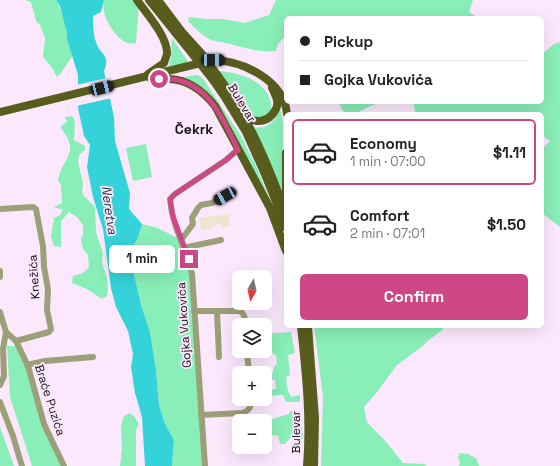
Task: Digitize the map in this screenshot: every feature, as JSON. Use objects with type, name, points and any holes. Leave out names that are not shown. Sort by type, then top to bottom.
[{"type":"main road","points":[[137,0],[161,34],[165,42],[167,53],[164,63],[143,78]]},
{"type":"main road","name":"Bulevar","points":[[148,0],[198,54],[215,78],[246,132],[278,207],[284,229]]},
{"type":"main road","points":[[158,0],[198,54]]},
{"type":"main road","points":[[0,112],[213,60],[224,61],[247,67],[262,76],[277,89],[282,96],[284,103]]},
{"type":"main road","points":[[143,78],[185,82],[202,91],[215,106],[270,208],[284,246]]},
{"type":"main road","points":[[215,78],[244,116],[268,165],[284,209]]},
{"type":"main road","points":[[244,116],[258,122],[274,113],[277,100],[269,82]]},
{"type":"main road","name":"Bulevar","points":[[301,328],[308,394],[309,437],[307,466]]},
{"type":"main road","points":[[308,328],[315,418],[314,466]]},
{"type":"street","name":"Gojka Vukovića","points":[[205,466],[192,274],[189,259],[183,248],[171,212],[170,199],[172,196],[226,160],[238,150]]},
{"type":"street","points":[[181,240],[193,224],[192,218],[201,205],[212,203],[234,192]]},
{"type":"street","name":"Knežića","points":[[0,209],[35,207],[43,246],[44,267],[48,289],[47,310],[51,329],[49,332],[16,341]]},
{"type":"street","points":[[183,248],[221,240]]},
{"type":"street","points":[[0,271],[0,277]]},
{"type":"street","points":[[194,311],[239,311],[243,312],[244,318]]},
{"type":"street","points":[[217,311],[219,356]]},
{"type":"street","points":[[0,312],[6,332],[3,349],[4,376],[0,385]]},
{"type":"street","points":[[6,332],[16,341]]},
{"type":"street","name":"Braće Puzića","points":[[16,341],[27,365],[44,424],[64,466]]},
{"type":"street","points":[[27,365],[45,361],[92,357]]},
{"type":"street","points":[[0,402],[14,436],[22,466]]},
{"type":"street","points":[[201,415],[243,413],[248,411],[251,406]]},
{"type":"shaded area","points":[[229,214],[230,226],[222,228],[221,224],[213,226],[213,228],[201,230],[200,218]]},
{"type":"green space","points":[[25,0],[56,0],[59,7],[64,20],[73,56],[57,77],[43,57],[45,38],[40,25],[36,21],[31,2]]},
{"type":"green space","points":[[104,0],[136,0],[139,4],[136,43],[127,43],[117,36],[106,18],[103,6]]},
{"type":"green space","points":[[276,0],[473,0],[469,12],[476,16],[284,16],[284,37],[278,44],[276,51],[253,50],[211,40],[188,21],[189,17],[222,19],[245,23],[269,15]]},
{"type":"green space","points":[[172,38],[189,63],[168,68],[171,57]]},
{"type":"green space","points":[[560,42],[560,227],[544,215],[544,147],[550,141],[544,136],[544,112],[415,112],[414,105],[412,104],[544,104],[544,52],[554,44]]},
{"type":"green space","points":[[218,71],[237,74],[255,81],[268,94],[271,103],[271,113],[262,119],[245,114]]},
{"type":"green space","points":[[196,75],[200,76],[204,80],[241,136],[257,168],[272,205],[216,105],[179,78]]},
{"type":"green space","points":[[340,104],[376,104],[358,112],[346,112],[342,110]]},
{"type":"green space","points":[[280,107],[283,123],[282,194],[252,127],[258,128],[267,126],[274,120]]},
{"type":"green space","points":[[73,116],[75,124],[74,140],[85,146],[85,150],[79,155],[78,162],[83,183],[82,192],[95,207],[96,232],[103,253],[102,263],[107,278],[107,296],[102,299],[87,289],[72,283],[73,276],[83,273],[89,267],[88,255],[83,249],[81,240],[83,235],[83,225],[77,217],[69,212],[61,221],[61,247],[54,246],[51,236],[54,218],[60,215],[63,210],[54,207],[62,203],[61,185],[58,181],[70,149],[70,143],[60,127],[67,122],[65,117]]},
{"type":"green space","points":[[146,144],[152,177],[133,181],[126,148]]},
{"type":"green space","points":[[142,224],[158,228],[181,240],[189,259],[205,466],[172,466],[174,440],[165,424],[159,405],[156,370],[150,332],[141,305],[129,252],[138,238]]},
{"type":"green space","points":[[314,328],[443,328],[424,345],[397,365],[364,407],[367,422],[403,463],[424,464],[427,466],[321,466],[323,397]]},
{"type":"green space","points":[[291,332],[295,353],[288,355],[290,375],[286,377],[288,391],[291,397],[300,395],[300,402],[286,402],[283,395],[272,396],[272,390],[276,389],[275,380],[272,379],[272,375],[274,367],[277,363],[276,355],[273,354],[272,350],[273,333]]},
{"type":"green space","points":[[7,346],[15,346],[26,366],[61,466],[32,466],[10,397]]},
{"type":"green space","points":[[290,411],[300,411],[303,439],[291,437],[285,444],[280,444],[278,436],[272,435],[272,419],[289,414]]},
{"type":"green space","points":[[130,413],[139,424],[136,430],[136,466],[120,466],[122,448],[121,426],[124,416]]},
{"type":"green space","points":[[0,427],[14,466],[0,466]]},
{"type":"green space","points":[[460,453],[468,454],[476,458],[479,466],[459,466],[460,462],[458,457]]},
{"type":"water","name":"Neretva","points":[[56,0],[104,0],[101,12],[93,16],[95,39],[98,47],[106,58],[104,71],[114,117],[115,141],[130,193],[129,209],[142,224],[138,238],[129,252],[141,305],[150,332],[156,370],[159,405],[165,424],[174,440],[172,466],[145,466],[142,417],[135,393],[131,367],[133,354],[128,331],[116,307],[111,288],[103,229],[93,197],[87,167],[90,145],[84,136],[78,108],[78,75],[67,39],[67,33],[60,6]]},
{"type":"pier","points":[[107,78],[112,98],[76,106],[76,85]]},
{"type":"district","name":"Čekrk","points":[[194,129]]},
{"type":"route","points":[[159,79],[168,78],[185,82],[202,91],[215,106],[227,126],[238,150],[226,160],[172,196],[170,199],[171,212],[183,248],[189,259]]}]
